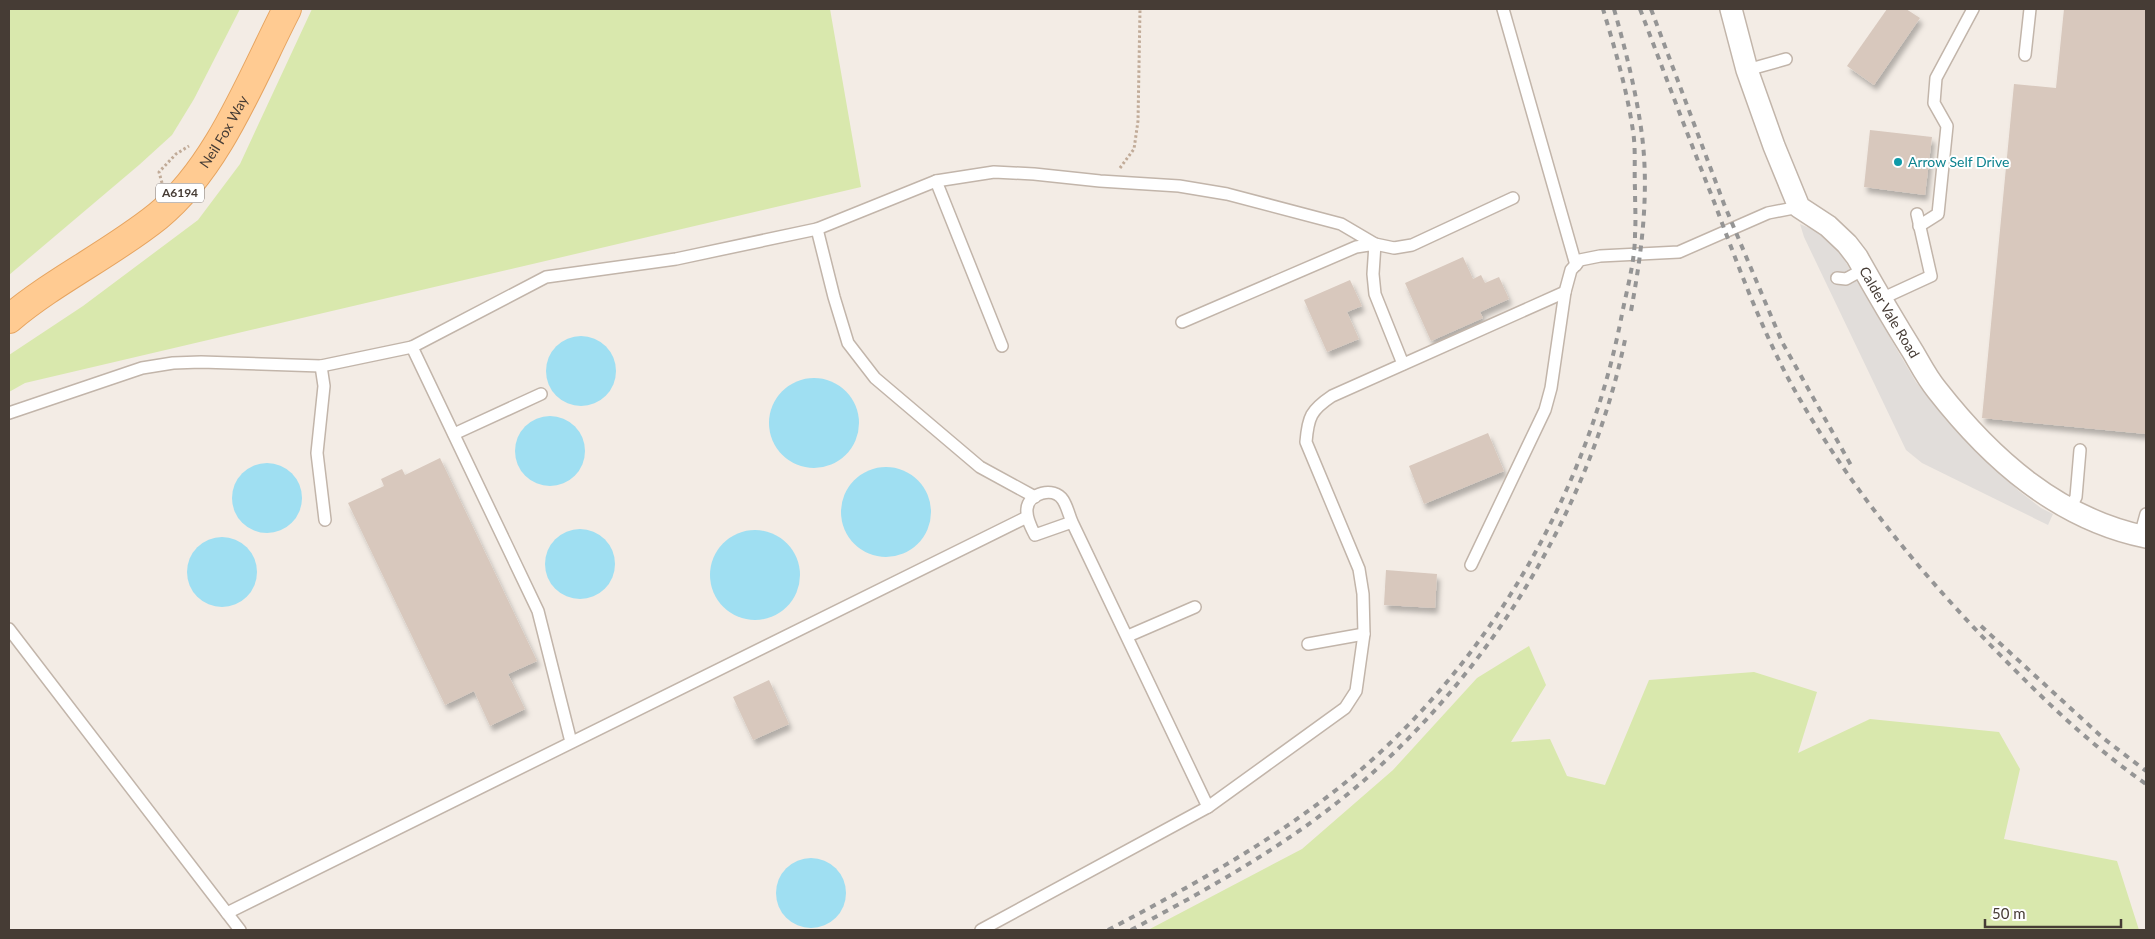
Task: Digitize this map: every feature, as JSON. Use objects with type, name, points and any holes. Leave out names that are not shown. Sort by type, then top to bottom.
[{"type":"main road","name":"Neil Fox Way","points":[[9,319],[48,289],[125,241],[159,215],[198,174],[219,144],[286,9]]},
{"type":"street","points":[[1731,9],[1747,70],[1774,146],[1799,207]]},
{"type":"street","name":"Calder Vale Road","points":[[1799,207],[1828,226],[1847,244],[1936,389],[1980,440],[2038,491],[2069,510],[2105,525],[2143,537]]},
{"type":"lane","points":[[1503,9],[1576,265]]},
{"type":"lane","points":[[1881,299],[1931,276],[1918,220],[1938,214],[1947,126],[1934,103],[1936,78],[1973,9]]},
{"type":"lane","points":[[2025,56],[2030,9]]},
{"type":"lane","points":[[1747,70],[1786,59]]},
{"type":"lane","points":[[9,413],[142,368],[165,364],[201,362],[321,366],[412,347],[546,277],[676,259],[817,228],[936,181],[994,172],[1106,182],[1179,186],[1227,194],[1341,224],[1375,244],[1394,248],[1412,245],[1513,198]]},
{"type":"lane","points":[[936,181],[1002,346]]},
{"type":"lane","points":[[1471,564],[1545,410],[1551,388],[1566,292],[1572,270],[1580,260],[1600,256],[1679,252],[1768,212],[1799,207]]},
{"type":"lane","points":[[817,228],[834,297],[848,343],[875,378],[980,467],[1036,497]]},
{"type":"lane","points":[[1182,322],[1356,247],[1375,244]]},
{"type":"lane","points":[[1375,244],[1373,274],[1375,294],[1403,364]]},
{"type":"lane","points":[[1837,278],[1846,279],[1864,269]]},
{"type":"lane","points":[[981,930],[1208,807],[1345,708],[1356,691],[1364,634],[1363,594],[1359,569],[1306,442],[1308,422],[1316,406],[1332,396],[1566,292]]},
{"type":"lane","points":[[412,347],[538,611],[571,742]]},
{"type":"lane","points":[[321,366],[324,386],[317,453],[326,520]]},
{"type":"lane","points":[[454,434],[541,394]]},
{"type":"lane","points":[[2069,510],[2076,497],[2080,450]]},
{"type":"lane","points":[[1072,522],[1035,535],[1027,517],[1028,505],[1043,493],[1056,494],[1063,499],[1072,522],[1208,807]]},
{"type":"lane","points":[[2143,537],[2146,514]]},
{"type":"lane","points":[[227,913],[1027,517]]},
{"type":"lane","points":[[1128,636],[1195,607]]},
{"type":"lane","points":[[9,629],[240,930]]},
{"type":"lane","points":[[1308,644],[1364,634]]},
{"type":"path","points":[[1106,182],[1123,165],[1134,149],[1138,121],[1140,9]]},
{"type":"path","points":[[159,172],[176,154]]},
{"type":"green space","points":[[9,9],[240,9],[194,99],[172,135],[9,275]]},
{"type":"green space","points":[[312,9],[830,9],[861,187],[25,383],[9,392],[9,355],[83,306],[198,220],[240,164]]},
{"type":"green space","points":[[1529,646],[1546,685],[1511,742],[1550,739],[1567,776],[1605,785],[1649,680],[1754,672],[1817,692],[1798,753],[1870,719],[1999,732],[2020,769],[2004,839],[2117,861],[2139,930],[1148,930],[1302,849],[1393,770],[1477,678]]},
{"type":"shaded area","points":[[1800,224],[1831,237],[1916,382],[1965,440],[2019,491],[2041,508],[2053,514],[2048,525],[1922,463],[1906,450],[1804,237]]},
{"type":"water","points":[[581,336],[600,342],[610,352],[616,371],[610,390],[600,400],[581,406],[562,400],[552,390],[546,371],[552,352],[562,342]]},
{"type":"water","points":[[814,378],[831,381],[846,391],[856,406],[859,423],[856,440],[846,455],[831,465],[814,468],[797,465],[782,455],[772,440],[769,423],[772,406],[782,391],[797,381]]},
{"type":"water","points":[[550,416],[569,422],[579,432],[585,451],[579,470],[569,480],[550,486],[531,480],[521,470],[515,451],[521,432],[531,422]]},
{"type":"water","points":[[267,463],[286,469],[296,479],[302,498],[296,517],[286,527],[267,533],[248,527],[238,517],[232,498],[238,479],[248,469]]},
{"type":"water","points":[[886,467],[903,470],[918,480],[928,495],[931,512],[928,529],[918,544],[903,554],[886,557],[869,554],[854,544],[844,529],[841,512],[844,495],[854,480],[869,470]]},
{"type":"water","points":[[580,529],[599,535],[609,545],[615,564],[609,583],[599,593],[580,599],[561,593],[551,583],[545,564],[551,545],[561,535]]},
{"type":"water","points":[[755,530],[772,533],[787,543],[797,558],[800,575],[797,592],[787,607],[772,617],[755,620],[738,617],[723,607],[713,592],[710,575],[713,558],[723,543],[738,533]]},
{"type":"water","points":[[222,537],[241,543],[251,553],[257,572],[251,591],[241,601],[222,607],[203,601],[193,591],[187,572],[193,553],[203,543]]},
{"type":"water","points":[[811,858],[830,864],[840,874],[846,893],[840,912],[830,922],[811,928],[792,922],[782,912],[776,893],[782,874],[792,864]]},
{"type":"building","points":[[1887,9],[1906,9],[1920,18],[1874,85],[1847,66]]},
{"type":"building","points":[[2064,9],[2146,9],[2146,434],[1982,418],[2014,84],[2056,88]]},
{"type":"building","name":"Arrow Self Drive","points":[[1870,130],[1932,137],[1925,195],[1864,187]]},
{"type":"building","points":[[1463,257],[1473,279],[1481,275],[1485,283],[1499,277],[1509,299],[1480,312],[1483,318],[1431,341],[1405,283]]},
{"type":"building","points":[[1350,280],[1362,306],[1347,312],[1359,339],[1327,352],[1304,300]]},
{"type":"building","points":[[1488,433],[1504,471],[1424,504],[1409,466]]},
{"type":"building","points":[[440,458],[537,661],[508,674],[525,709],[490,726],[474,691],[445,705],[348,503],[384,486],[381,479],[402,469],[405,475]]},
{"type":"building","points":[[1386,570],[1437,574],[1435,608],[1384,605]]},
{"type":"building","points":[[769,680],[789,724],[753,740],[733,697]]},
{"type":"railway","points":[[1108,930],[1212,873],[1279,831],[1312,808],[1373,759],[1419,714],[1461,665],[1499,612],[1533,556],[1563,498],[1587,438],[1607,377],[1634,255],[1634,138],[1624,85],[1603,9]]},
{"type":"railway","points":[[1614,9],[1633,83],[1644,151],[1644,220],[1631,311]]},
{"type":"railway","points":[[1640,9],[1757,312],[1788,378],[1834,455],[1860,492],[1916,563],[1976,630],[2057,711],[2127,771],[2146,784]]},
{"type":"railway","points":[[1651,9],[1724,204],[1782,342],[1852,467]]},
{"type":"railway","points":[[1131,930],[1229,876],[1323,814],[1380,766],[1424,722],[1465,674],[1502,624],[1536,570],[1566,514],[1591,456],[1611,396],[1626,335]]},
{"type":"railway","points":[[1981,626],[2103,738],[2146,771]]},
{"type":"place","name":"Arrow Self Drive","points":[[1898,162]]}]
